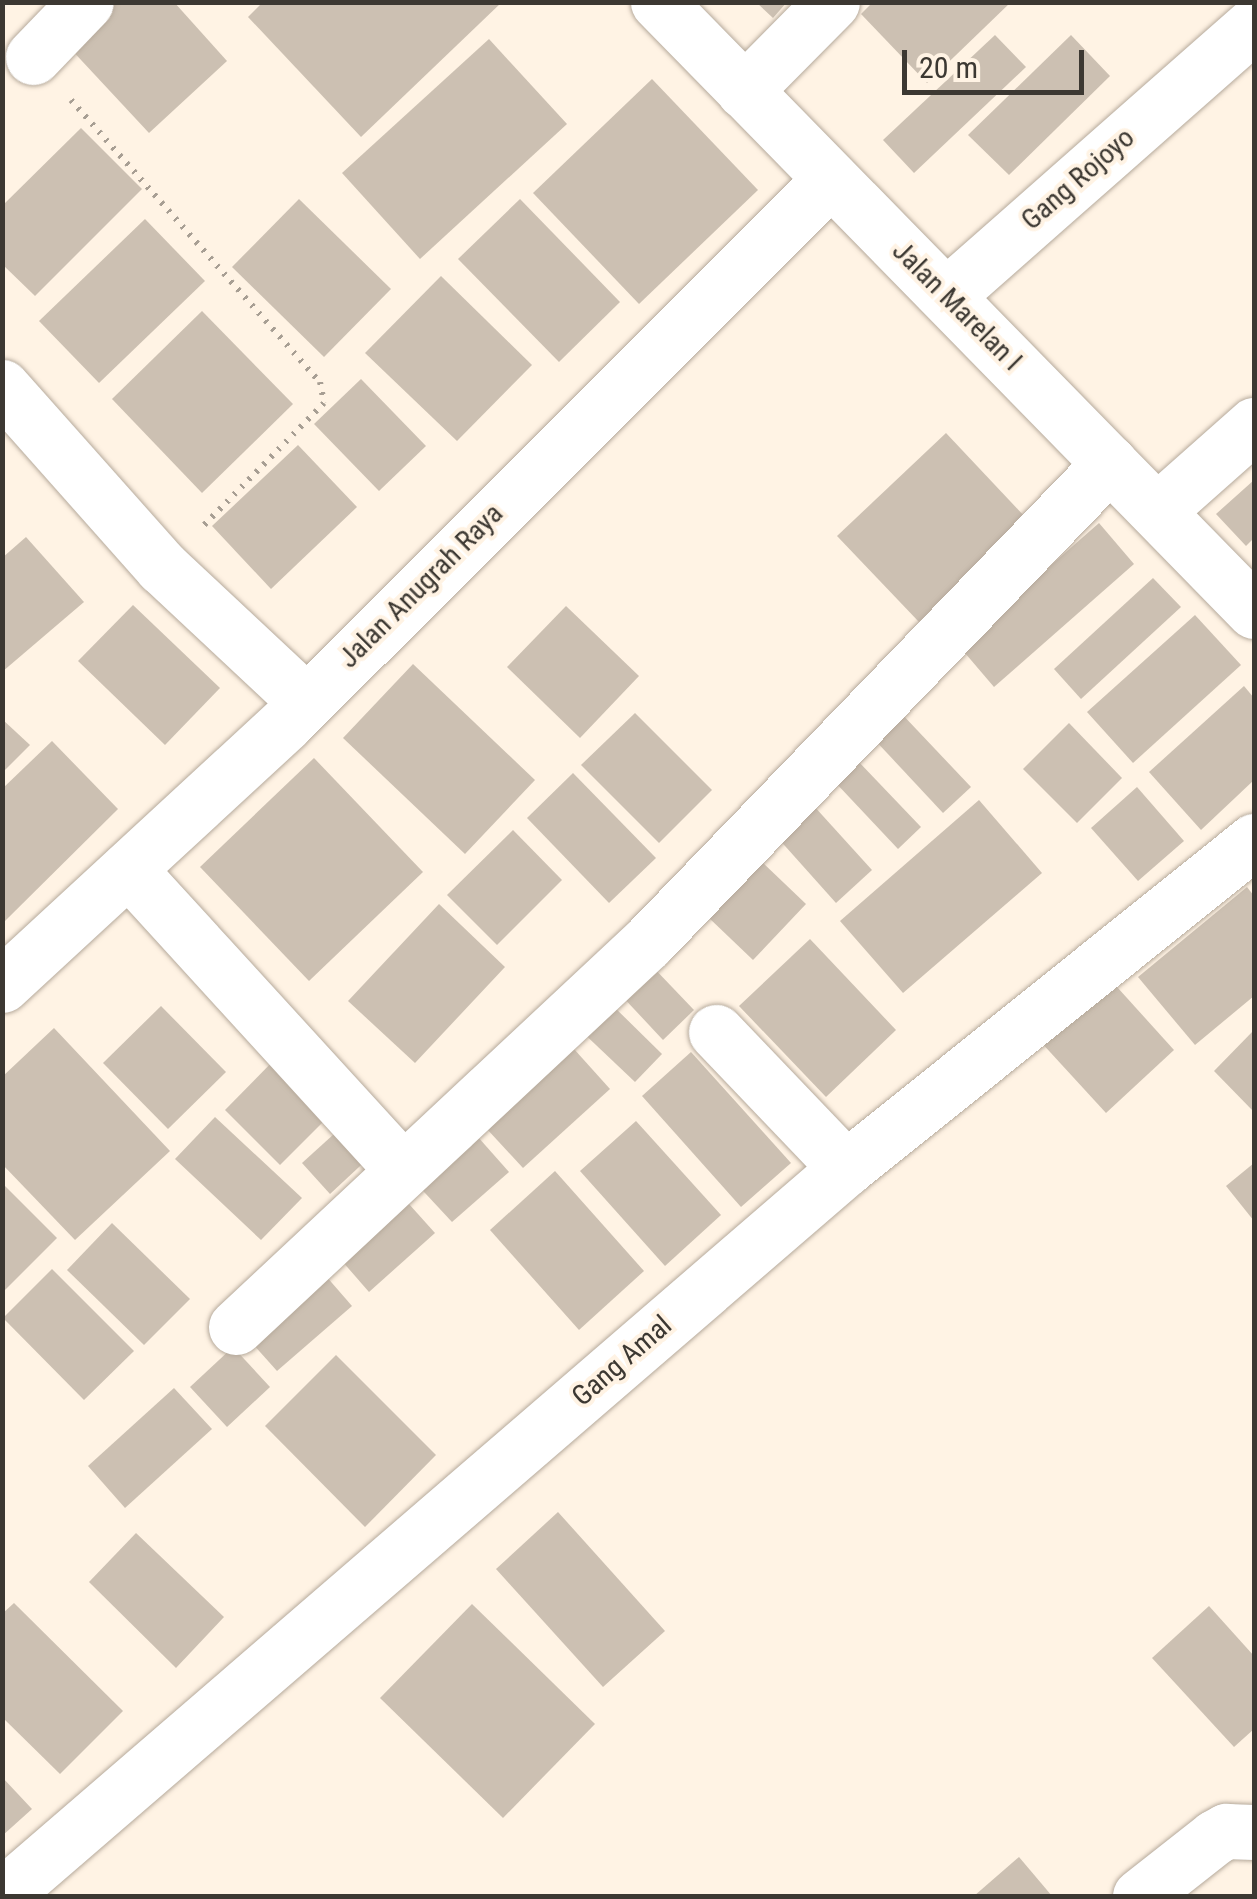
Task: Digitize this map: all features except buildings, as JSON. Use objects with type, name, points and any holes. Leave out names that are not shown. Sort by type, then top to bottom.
[{"type":"street","points":[[33,57],[86,2]]},
{"type":"street","name":"Jalan Marelan I","points":[[658,2],[1254,611]]},
{"type":"street","points":[[744,91],[832,2]]},
{"type":"street","name":"Gang Rojoyo","points":[[946,295],[1254,24]]},
{"type":"street","name":"Jalan Anugrah Raya","points":[[2,985],[304,702],[831,180]]},
{"type":"street","points":[[2,387],[162,567],[304,702]]},
{"type":"street","points":[[1157,511],[1254,424]]},
{"type":"street","points":[[236,1327],[648,942],[1110,463]]},
{"type":"street","name":"Gang Amal","points":[[2,1896],[846,1168],[1254,840]]},
{"type":"street","points":[[128,869],[403,1170]]},
{"type":"street","points":[[716,1032],[846,1168]]},
{"type":"street","points":[[1140,1896],[1216,1836],[1226,1831],[1254,1832]]},
{"type":"path","points":[[33,57],[320,382],[324,403],[162,567]]}]
